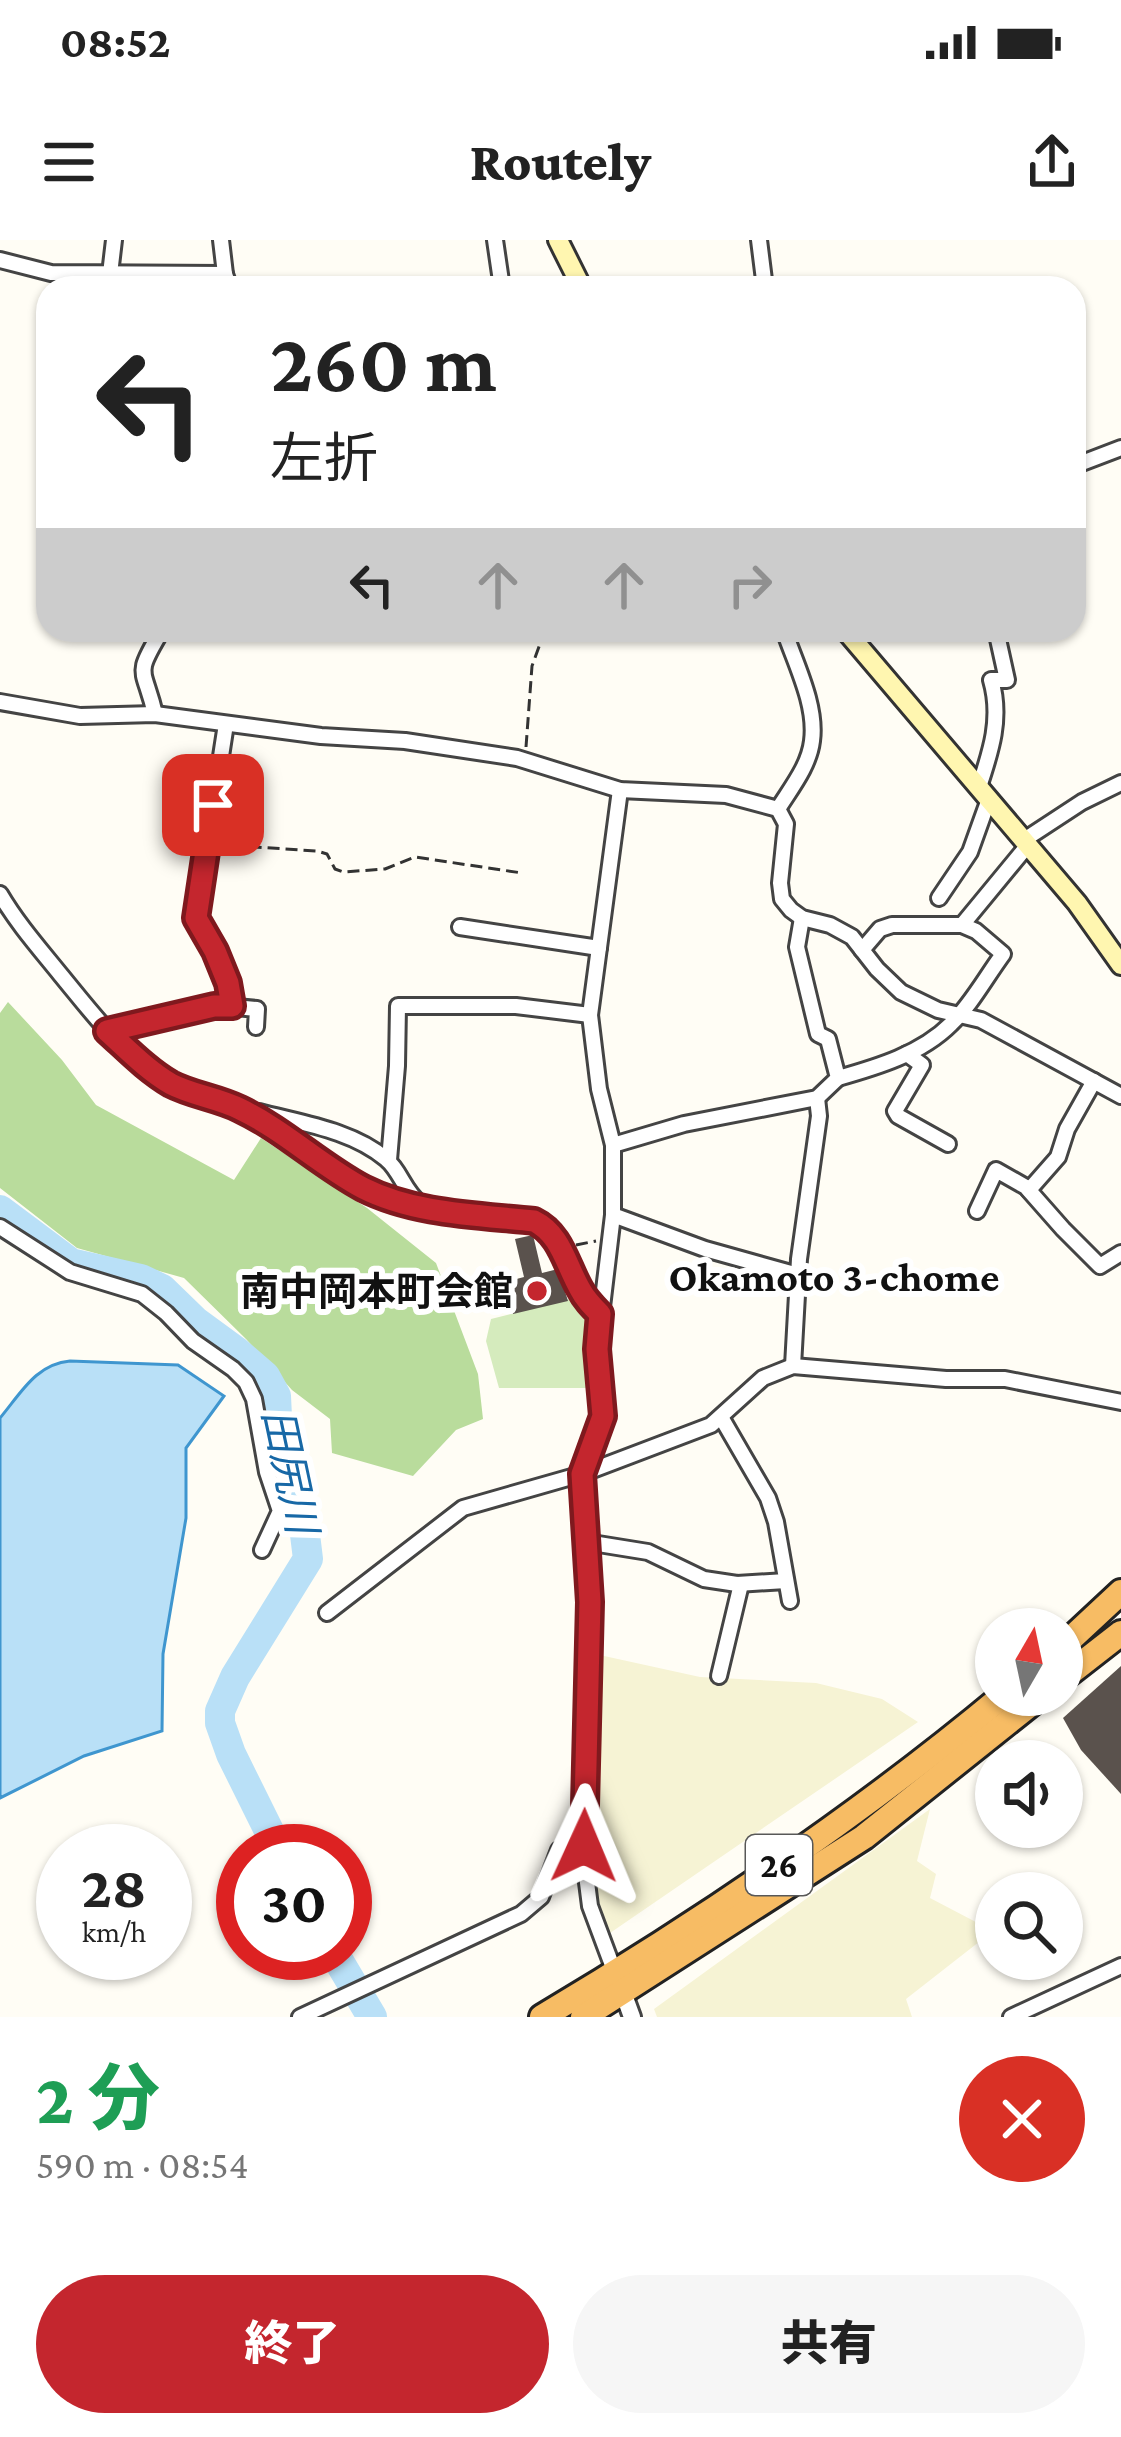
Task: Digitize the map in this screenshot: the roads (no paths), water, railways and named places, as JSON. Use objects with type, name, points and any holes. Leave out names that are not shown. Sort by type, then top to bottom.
[{"type":"highway","points":[[1083,1627],[1121,1592]]},
{"type":"highway","points":[[1083,1663],[1121,1633]]},
{"type":"highway","name":"26","points":[[583,2017],[619,1982],[979,1716]]},
{"type":"highway","name":"26","points":[[542,2017],[619,1982],[864,1837],[1016,1716]]},
{"type":"main road","points":[[558,240],[575,276]]},
{"type":"main road","points":[[855,642],[1077,903],[1121,965]]},
{"type":"street","points":[[110,274],[114,240]]},
{"type":"street","points":[[221,240],[226,276]]},
{"type":"street","points":[[495,240],[500,276]]},
{"type":"street","points":[[759,240],[764,276]]},
{"type":"street","points":[[0,260],[51,273],[143,276]]},
{"type":"street","points":[[1086,461],[1121,448]]},
{"type":"street","points":[[154,642],[141,672],[155,714]]},
{"type":"street","points":[[778,809],[805,765],[812,742],[808,703],[788,642]]},
{"type":"street","points":[[939,898],[970,852],[984,793],[997,717],[991,680],[1007,680],[999,642]]},
{"type":"street","points":[[0,702],[80,716],[155,714],[321,736],[405,741],[524,760],[620,790],[726,795],[778,809],[786,824],[779,883],[782,899],[802,918],[852,937],[901,992],[938,1010],[981,1020],[1121,1096]]},
{"type":"street","points":[[226,724],[196,918],[215,951],[232,1006]]},
{"type":"street","points":[[962,925],[1026,842],[1082,802],[1121,783]]},
{"type":"street","points":[[620,790],[590,1015],[599,1089],[613,1145],[613,1215],[597,1349],[603,1416],[582,1474],[590,1602],[584,1846],[590,1906],[632,2017]]},
{"type":"street","points":[[0,894],[107,1031],[148,1068],[173,1085],[354,1141],[389,1160],[411,1197],[425,1207]]},
{"type":"street","points":[[0,930],[15,916]]},
{"type":"street","points":[[802,918],[797,947],[818,1034],[828,1039],[838,1078]]},
{"type":"street","points":[[613,1145],[685,1124],[817,1098],[838,1078],[907,1054],[949,1026],[1003,954],[962,925],[892,925],[880,929],[862,950]]},
{"type":"street","points":[[460,927],[599,948]]},
{"type":"street","points":[[107,1031],[214,1006],[257,1009],[256,1028]]},
{"type":"street","points":[[389,1160],[398,1006],[516,1006],[590,1015]]},
{"type":"street","points":[[907,1054],[922,1065],[895,1111],[948,1144]]},
{"type":"street","points":[[1029,1190],[1058,1157],[1094,1081]]},
{"type":"street","points":[[793,1366],[798,1275],[819,1117],[817,1098]]},
{"type":"street","points":[[237,1107],[366,1190],[425,1207],[534,1221],[546,1227],[583,1295],[600,1314]]},
{"type":"street","points":[[977,1211],[996,1169],[1029,1190],[1100,1266],[1121,1253]]},
{"type":"street","points":[[613,1215],[705,1249],[798,1275]]},
{"type":"street","points":[[0,1227],[70,1271],[142,1294],[246,1382],[280,1511],[262,1550]]},
{"type":"street","points":[[327,1613],[463,1508],[582,1474],[711,1424],[764,1378],[793,1366],[946,1379],[1005,1379],[1121,1402]]},
{"type":"street","points":[[721,1418],[768,1498],[790,1600]]},
{"type":"street","points":[[586,1542],[648,1552],[704,1579],[741,1584],[786,1581]]},
{"type":"street","points":[[719,1676],[741,1584]]},
{"type":"street","points":[[300,2017],[521,1914],[541,1897],[560,1850],[584,1846]]},
{"type":"street","points":[[1011,2017],[1121,1966]]},
{"type":"water","points":[[70,1361],[178,1365],[224,1396],[186,1448],[186,1518],[163,1654],[162,1731],[84,1756],[0,1798],[0,1418],[38,1374]]},
{"type":"waterway","name":"田尻川","points":[[0,1210],[71,1263],[141,1279],[162,1289],[265,1376],[276,1396],[279,1460],[302,1510],[308,1559],[235,1677],[220,1711],[231,1754],[266,1824]]},
{"type":"waterway","name":"田尻川","points":[[350,1980],[372,2017]]},
{"type":"place","name":"南中岡本町会館","points":[[537,1291]]},
{"type":"district","name":"Okamoto 3-chome","points":[[834,1276]]}]
